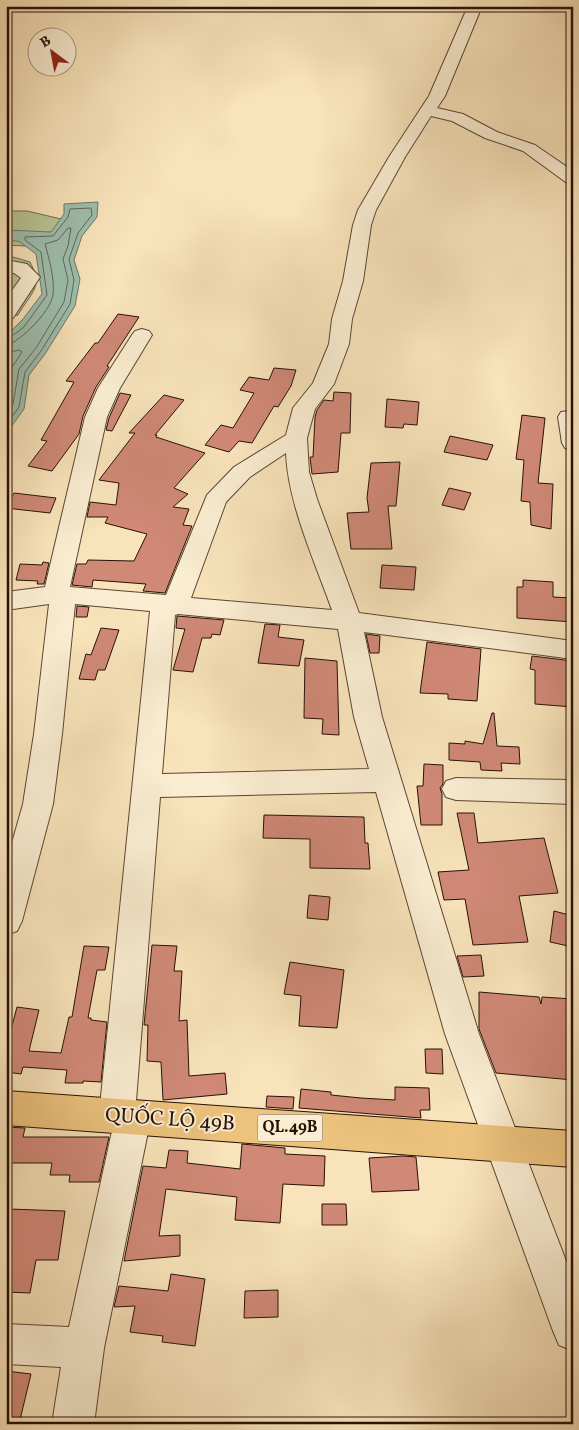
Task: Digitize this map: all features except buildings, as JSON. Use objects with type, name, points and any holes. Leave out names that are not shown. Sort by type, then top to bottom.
[{"type":"main road","name":"QUỐC LỘ 49B","points":[[6,1108],[573,1149]]},
{"type":"street","points":[[475,6],[437,96],[397,157],[367,210],[362,225],[353,281],[342,319],[339,344],[323,384],[304,408],[296,438],[298,472],[305,499],[348,621],[368,717],[462,1034],[573,1330]]},
{"type":"street","points":[[428,110],[457,117],[491,135],[530,148],[573,179]]},
{"type":"street","points":[[6,266],[20,268],[31,277],[6,314]]},
{"type":"street","points":[[6,921],[19,878],[39,796],[48,734],[60,595],[96,417],[109,388],[142,335]]},
{"type":"street","points":[[569,417],[573,443]]},
{"type":"street","points":[[73,1424],[84,1348],[125,1116],[148,786],[169,605],[210,511],[219,495],[245,469],[296,438]]},
{"type":"street","points":[[6,601],[60,595],[348,621],[573,650]]},
{"type":"street","points":[[148,786],[386,780]]},
{"type":"street","points":[[456,789],[573,792]]},
{"type":"street","points":[[6,1344],[84,1348]]},
{"type":"green space","points":[[6,211],[27,211],[74,222],[25,246],[6,245]]},
{"type":"green space","points":[[6,255],[30,262],[36,278],[36,284],[18,315],[6,318]]},
{"type":"water","points":[[98,202],[97,217],[82,236],[74,260],[80,279],[75,306],[45,354],[29,375],[24,409],[6,434],[6,336],[23,319],[42,294],[36,254],[20,242],[6,239],[6,230],[51,232],[64,214],[64,204]]}]
